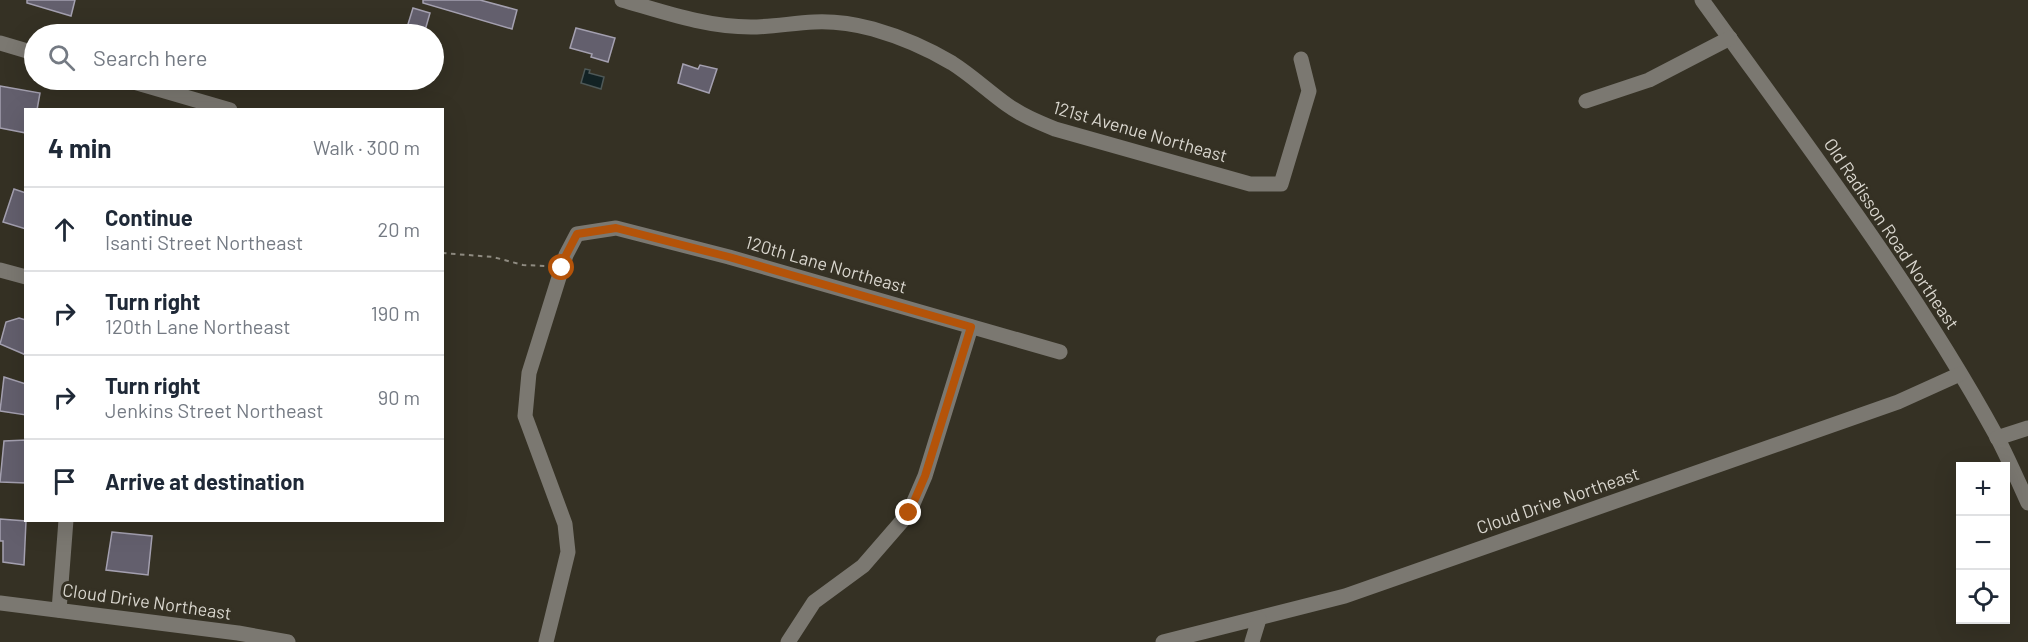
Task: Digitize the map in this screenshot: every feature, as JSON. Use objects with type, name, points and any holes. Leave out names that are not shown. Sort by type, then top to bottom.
[{"type":"street","name":"121st Avenue Northeast","points":[[622,0],[669,7],[701,22],[726,26],[753,27],[817,21],[869,28],[929,50],[954,64],[1008,105],[1031,119],[1055,129],[1250,184],[1281,184],[1309,91],[1301,58]]},
{"type":"street","name":"Old Radisson Road Northeast","points":[[1702,0],[1884,253],[1925,315],[1997,438],[2028,503]]},
{"type":"street","points":[[1586,101],[1649,80],[1730,38]]},
{"type":"street","points":[[0,42],[24,49]]},
{"type":"street","points":[[161,90],[223,108]]},
{"type":"street","name":"120th Lane Northeast","points":[[562,268],[577,234],[616,228],[729,257],[1060,352]]},
{"type":"street","points":[[546,642],[568,552],[565,524],[525,417],[528,373],[562,268]]},
{"type":"street","points":[[0,270],[24,276]]},
{"type":"street","points":[[788,642],[789,637],[814,602],[863,566],[909,513],[925,476],[971,327]]},
{"type":"street","name":"Cloud Drive Northeast","points":[[1163,642],[1345,596],[1898,402],[1960,374]]},
{"type":"street","points":[[1997,438],[2028,428]]},
{"type":"street","points":[[59,610],[66,522]]},
{"type":"street","name":"Cloud Drive Northeast","points":[[0,603],[238,633],[288,642]]},
{"type":"street","points":[[1252,642],[1259,619]]},
{"type":"path","points":[[444,253],[493,257],[523,265],[562,268]]},
{"type":"shaded area","points":[[585,69],[590,70],[589,73],[604,77],[601,89],[581,83]]},
{"type":"building","points":[[27,0],[75,0],[71,16],[27,3]]},
{"type":"building","points":[[423,0],[480,0],[517,10],[512,29],[423,3]]},
{"type":"building","points":[[413,8],[430,13],[427,24],[408,24]]},
{"type":"building","points":[[576,28],[615,38],[608,62],[591,57],[592,54],[570,48]]},
{"type":"building","points":[[683,64],[698,69],[700,65],[717,69],[709,93],[678,83]]},
{"type":"building","points":[[0,86],[40,93],[37,108],[24,108],[24,133],[0,128]]},
{"type":"building","points":[[14,189],[24,192],[24,228],[3,222]]},
{"type":"building","points":[[19,318],[24,319],[24,354],[0,344],[6,322]]},
{"type":"building","points":[[4,377],[24,383],[24,415],[0,411]]},
{"type":"building","points":[[24,440],[24,483],[0,482],[4,441]]},
{"type":"building","points":[[0,519],[26,522],[24,565],[3,562],[3,541],[0,541]]},
{"type":"building","points":[[112,532],[152,536],[148,575],[106,570]]},
{"type":"route","points":[[562,268],[577,234],[616,228],[729,257],[971,327],[925,476],[909,513]]}]
